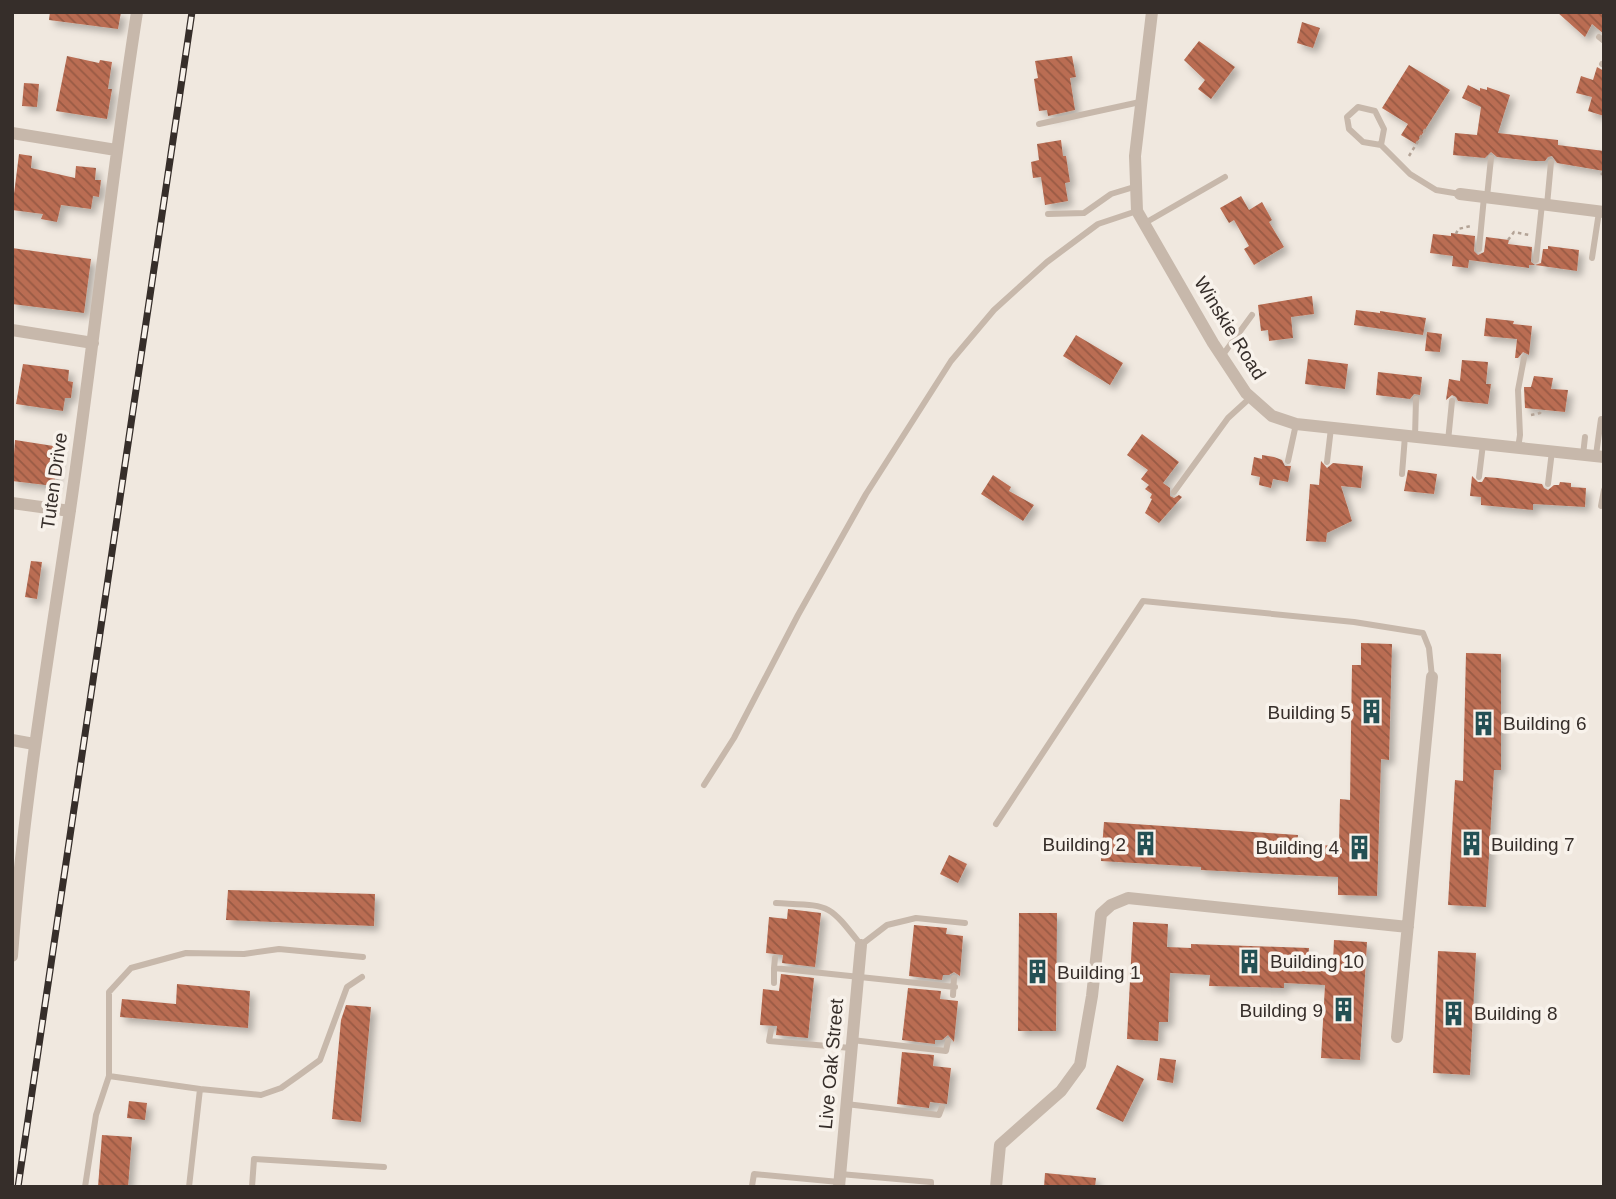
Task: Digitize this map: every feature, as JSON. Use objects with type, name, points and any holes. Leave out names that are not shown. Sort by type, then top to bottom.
[{"type":"street","name":"Tuten Drive","points":[[12,953],[34,744],[70,511],[116,150],[137,12]]},
{"type":"street","name":"Winskie Road","points":[[1152,12],[1135,156],[1134,187],[1137,211],[1222,356],[1251,397],[1272,416],[1296,424],[1594,456]]},
{"type":"street","points":[[12,133],[116,150]]},
{"type":"street","points":[[1460,194],[1601,212]]},
{"type":"street","points":[[12,330],[93,343]]},
{"type":"street","points":[[12,503],[70,511]]},
{"type":"street","points":[[1397,1037],[1432,677]]},
{"type":"street","points":[[12,740],[34,744]]},
{"type":"street","points":[[996,1187],[1000,1145],[1061,1091],[1080,1065],[1092,996],[1101,914],[1111,905],[1128,898],[1408,927]]},
{"type":"street","name":"Live Oak Street","points":[[839,1181],[861,945]]},
{"type":"lane","points":[[1039,124],[1141,102]]},
{"type":"lane","points":[[1381,145],[1384,129],[1375,111],[1358,107],[1347,117],[1349,129],[1363,142],[1381,145],[1410,174],[1436,190],[1460,194]]},
{"type":"lane","points":[[1479,249],[1491,158]]},
{"type":"lane","points":[[1536,260],[1551,162]]},
{"type":"lane","points":[[1145,223],[1224,177]]},
{"type":"lane","points":[[1048,214],[1084,213],[1111,194],[1134,187]]},
{"type":"lane","points":[[704,785],[734,738],[798,615],[866,494],[951,361],[994,310],[1047,262],[1098,224],[1137,211]]},
{"type":"lane","points":[[1592,258],[1601,212]]},
{"type":"lane","points":[[1222,356],[1252,315]]},
{"type":"lane","points":[[1518,448],[1518,390],[1524,358]]},
{"type":"lane","points":[[1174,492],[1228,418],[1251,397]]},
{"type":"lane","points":[[1402,474],[1416,399]]},
{"type":"lane","points":[[1448,441],[1452,401]]},
{"type":"lane","points":[[1594,456],[1601,419]]},
{"type":"lane","points":[[1288,461],[1296,424]]},
{"type":"lane","points":[[1328,462],[1331,428]]},
{"type":"lane","points":[[1585,437],[1594,456]]},
{"type":"lane","points":[[1479,477],[1483,444]]},
{"type":"lane","points":[[1548,484],[1552,452]]},
{"type":"lane","points":[[1601,506],[1604,490]]},
{"type":"lane","points":[[996,824],[1143,601],[1354,622],[1423,633],[1429,648],[1432,677]]},
{"type":"lane","points":[[776,903],[824,906],[836,913],[861,945],[887,925],[916,918],[965,923]]},
{"type":"lane","points":[[85,1187],[96,1115],[108,1076],[109,992],[131,968],[186,953],[244,954],[279,949],[363,957]]},
{"type":"lane","points":[[774,983],[775,958]]},
{"type":"lane","points":[[774,968],[954,987]]},
{"type":"lane","points":[[108,1076],[261,1095],[281,1088],[320,1060],[347,987],[362,977]]},
{"type":"lane","points":[[953,995],[954,978]]},
{"type":"lane","points":[[771,1030],[769,1041],[852,1044],[946,1052]]},
{"type":"lane","points":[[946,1062],[948,1041]]},
{"type":"lane","points":[[189,1187],[200,1088]]},
{"type":"lane","points":[[846,1104],[939,1115],[942,1107]]},
{"type":"lane","points":[[252,1187],[254,1159],[384,1167]]},
{"type":"lane","points":[[752,1186],[754,1174],[839,1181],[931,1182],[931,1187]]},
{"type":"path","points":[[1402,166],[1426,128]]},
{"type":"path","points":[[1456,233],[1458,229],[1481,224]]},
{"type":"path","points":[[1508,240],[1514,232],[1539,237]]},
{"type":"building","points":[[50,12],[121,12],[118,29],[49,20]]},
{"type":"building","points":[[1557,12],[1604,12],[1604,34],[1592,24],[1585,37]]},
{"type":"building","points":[[1302,22],[1320,28],[1313,48],[1297,43]]},
{"type":"building","points":[[1199,41],[1235,67],[1211,99],[1198,89],[1205,80],[1184,60]]},
{"type":"building","points":[[67,56],[99,63],[100,60],[112,62],[108,89],[112,89],[107,119],[56,111]]},
{"type":"building","points":[[1072,56],[1076,77],[1070,78],[1075,110],[1048,116],[1047,110],[1039,111],[1034,79],[1038,78],[1035,61]]},
{"type":"building","points":[[1409,65],[1450,90],[1416,144],[1401,135],[1408,124],[1382,108]]},
{"type":"building","points":[[1597,67],[1604,71],[1604,116],[1588,111],[1592,97],[1576,93],[1581,76],[1593,80]]},
{"type":"building","points":[[24,83],[39,84],[37,107],[22,106]]},
{"type":"building","points":[[1468,85],[1480,91],[1480,88],[1487,90],[1487,87],[1510,95],[1498,133],[1558,140],[1558,145],[1604,151],[1604,171],[1557,163],[1552,156],[1545,161],[1533,161],[1497,157],[1491,152],[1485,158],[1453,155],[1455,133],[1477,135],[1481,107],[1462,98]]},
{"type":"building","points":[[1061,140],[1070,182],[1065,183],[1068,201],[1045,205],[1041,177],[1033,178],[1031,162],[1039,160],[1037,144]]},
{"type":"building","points":[[19,154],[32,156],[31,168],[75,178],[76,166],[96,168],[95,180],[101,180],[99,197],[93,196],[91,209],[61,205],[57,222],[41,219],[43,214],[12,210]]},
{"type":"building","points":[[1241,196],[1249,210],[1262,202],[1272,220],[1269,222],[1284,247],[1254,265],[1244,249],[1249,246],[1234,220],[1229,223],[1220,208]]},
{"type":"building","points":[[1451,233],[1475,236],[1474,251],[1478,255],[1484,252],[1486,237],[1509,240],[1508,244],[1532,247],[1531,262],[1535,265],[1529,265],[1529,268],[1469,260],[1468,268],[1452,266],[1453,256],[1430,253],[1433,234],[1451,236]]},
{"type":"building","points":[[1548,246],[1579,250],[1577,271],[1535,265],[1541,263],[1543,249],[1548,249]]},
{"type":"building","points":[[12,248],[91,259],[84,313],[12,304]]},
{"type":"building","points":[[1312,296],[1314,314],[1291,317],[1293,338],[1269,341],[1268,330],[1261,331],[1258,305]]},
{"type":"building","points":[[1356,310],[1426,318],[1423,335],[1354,325]]},
{"type":"building","points":[[1486,318],[1532,326],[1529,355],[1523,352],[1515,358],[1517,339],[1484,336]]},
{"type":"building","points":[[1427,332],[1442,334],[1440,352],[1425,351]]},
{"type":"building","points":[[1076,335],[1123,363],[1110,385],[1063,356]]},
{"type":"building","points":[[1308,359],[1348,364],[1345,389],[1305,384]]},
{"type":"building","points":[[1462,360],[1488,362],[1486,384],[1491,384],[1488,404],[1458,401],[1452,395],[1446,400],[1449,379],[1460,381]]},
{"type":"building","points":[[23,364],[69,370],[68,381],[73,382],[71,398],[65,398],[63,411],[16,404]]},
{"type":"building","points":[[1378,372],[1422,377],[1420,395],[1414,394],[1410,399],[1376,395]]},
{"type":"building","points":[[1534,376],[1553,378],[1551,389],[1568,390],[1565,412],[1525,408],[1524,387],[1531,387]]},
{"type":"building","points":[[1142,434],[1179,462],[1163,483],[1170,488],[1170,496],[1182,497],[1159,523],[1145,513],[1152,494],[1145,489],[1149,485],[1141,479],[1148,470],[1127,455]]},
{"type":"building","points":[[15,440],[60,447],[54,486],[12,481]]},
{"type":"building","points":[[1262,455],[1282,460],[1285,466],[1291,466],[1288,482],[1273,479],[1271,488],[1259,485],[1260,477],[1251,475],[1254,457],[1262,459]]},
{"type":"building","points":[[1321,461],[1327,468],[1333,463],[1363,466],[1361,488],[1341,486],[1352,521],[1327,533],[1326,542],[1306,541],[1310,484],[1319,485]]},
{"type":"building","points":[[1408,470],[1437,474],[1434,494],[1404,491]]},
{"type":"building","points":[[993,475],[1011,487],[1009,491],[1034,505],[1023,521],[981,494]]},
{"type":"building","points":[[1472,476],[1478,482],[1482,482],[1485,477],[1542,484],[1548,490],[1560,482],[1571,483],[1571,487],[1586,488],[1585,507],[1533,504],[1533,510],[1481,505],[1481,497],[1470,496]]},
{"type":"building","points":[[31,561],[42,562],[37,599],[25,597]]},
{"type":"building","points":[[1361,643],[1392,644],[1389,760],[1381,759],[1377,896],[1338,895],[1338,877],[1201,870],[1201,867],[1101,861],[1104,822],[1298,835],[1297,844],[1339,846],[1340,799],[1350,800],[1352,665],[1361,665]]},
{"type":"building","points":[[1466,653],[1501,654],[1501,770],[1494,770],[1486,907],[1448,905],[1455,780],[1463,781]]},
{"type":"building","points":[[949,855],[967,864],[958,883],[940,874]]},
{"type":"building","points":[[228,890],[375,894],[374,926],[226,920]]},
{"type":"building","points":[[788,909],[821,913],[815,967],[782,963],[783,955],[766,953],[769,917],[787,919]]},
{"type":"building","name":"Building 1","points":[[1019,913],[1057,913],[1056,1031],[1018,1031]]},
{"type":"building","points":[[1133,922],[1168,924],[1167,947],[1191,948],[1191,944],[1309,948],[1308,961],[1333,962],[1334,940],[1367,942],[1360,1060],[1321,1058],[1325,985],[1284,983],[1284,988],[1209,986],[1210,975],[1170,973],[1168,1022],[1159,1022],[1158,1041],[1127,1039]]},
{"type":"building","points":[[914,925],[947,928],[946,934],[963,936],[960,976],[954,972],[943,975],[942,980],[909,976]]},
{"type":"building","name":"Building 8","points":[[1438,951],[1476,953],[1470,1075],[1433,1073]]},
{"type":"building","points":[[781,974],[814,978],[808,1038],[776,1035],[777,1026],[760,1025],[763,989],[779,991]]},
{"type":"building","points":[[177,984],[250,991],[248,1028],[120,1017],[122,999],[176,1004]]},
{"type":"building","points":[[908,988],[941,991],[940,999],[958,1001],[954,1042],[948,1035],[942,1040],[935,1040],[935,1044],[902,1040]]},
{"type":"building","points":[[346,1005],[371,1007],[361,1122],[332,1119],[341,1020]]},
{"type":"building","points":[[902,1052],[934,1055],[933,1066],[951,1068],[947,1104],[930,1102],[929,1108],[897,1104]]},
{"type":"building","points":[[1160,1058],[1176,1060],[1173,1083],[1157,1080]]},
{"type":"building","points":[[1117,1065],[1144,1079],[1123,1122],[1096,1109]]},
{"type":"building","points":[[129,1101],[147,1103],[145,1120],[127,1118]]},
{"type":"building","points":[[102,1135],[132,1137],[128,1187],[98,1187]]},
{"type":"building","points":[[1045,1173],[1096,1178],[1095,1187],[1044,1187]]},
{"type":"railway","points":[[18,1187],[192,12]]},
{"type":"place","name":"Building 5","points":[[1371,712]]},
{"type":"place","name":"Building 6","points":[[1483,723]]},
{"type":"place","name":"Building 2","points":[[1146,844]]},
{"type":"place","name":"Building 7","points":[[1471,844]]},
{"type":"place","name":"Building 4","points":[[1359,847]]},
{"type":"place","name":"Building 10","points":[[1250,961]]},
{"type":"place","name":"Building 1","points":[[1037,972]]},
{"type":"place","name":"Building 9","points":[[1343,1010]]},
{"type":"place","name":"Building 8","points":[[1454,1013]]}]
